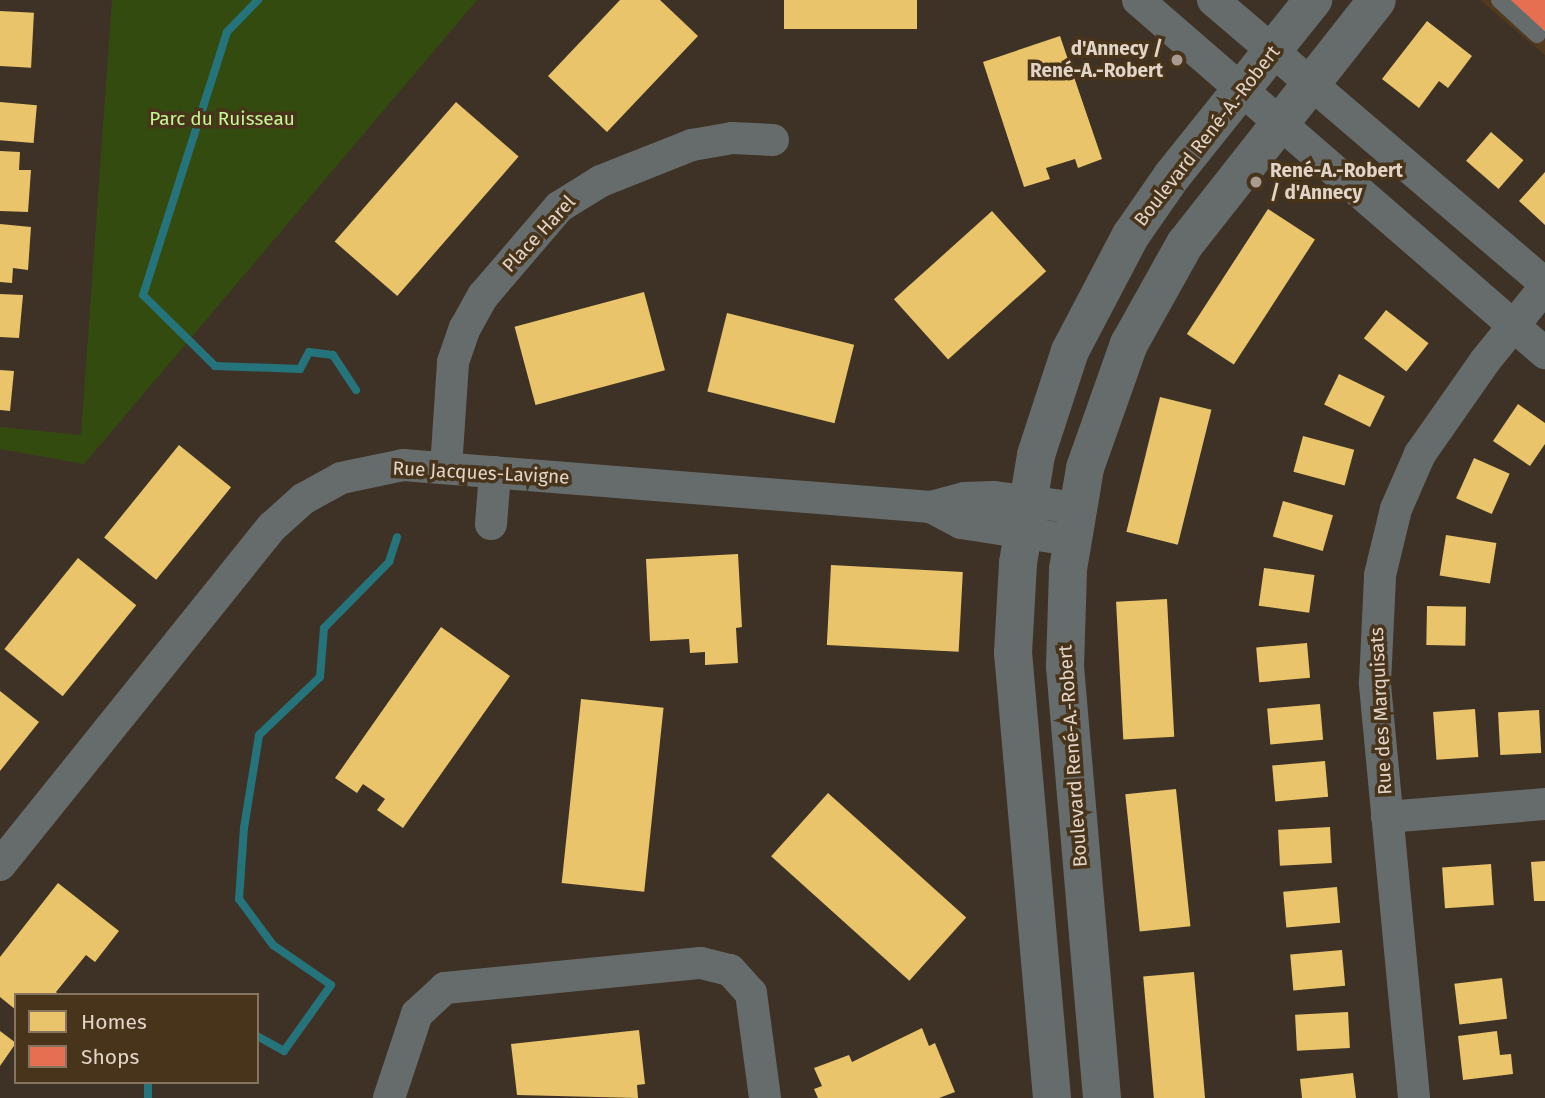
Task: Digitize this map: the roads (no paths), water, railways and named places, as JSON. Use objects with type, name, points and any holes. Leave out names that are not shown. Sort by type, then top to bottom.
[{"type":"street","points":[[1138,0],[1545,353]]},
{"type":"street","points":[[1213,0],[1545,285]]},
{"type":"street","name":"Boulevard René-A.-Robert","points":[[1052,1098],[1014,680],[1014,604],[1024,516],[1060,378],[1103,283],[1151,205],[1313,0]]},
{"type":"street","name":"Boulevard René-A.-Robert","points":[[1102,1098],[1067,704],[1064,639],[1074,524],[1109,391],[1154,295],[1200,221],[1377,0]]},
{"type":"street","name":"Place Harel","points":[[446,468],[453,362],[465,328],[483,296],[559,207],[601,181],[692,145],[732,138],[773,140]]},
{"type":"street","name":"Rue des Marquisats","points":[[1414,1098],[1387,817],[1375,629],[1380,575],[1393,520],[1429,439],[1545,285]]},
{"type":"street","name":"Rue Jacques-Lavigne","points":[[0,865],[285,514],[321,488],[362,471],[403,465],[931,507],[964,498],[1024,516],[1074,524]]},
{"type":"street","points":[[491,524],[495,472]]},
{"type":"street","points":[[1387,817],[1545,804]]},
{"type":"street","points":[[389,1098],[417,1014],[445,988],[701,963],[730,970],[751,993],[765,1098]]},
{"type":"lane","points":[[1499,0],[1537,34]]},
{"type":"waterway","points":[[258,0],[227,32],[143,295],[215,366],[300,369],[309,352],[333,355],[356,390]]},
{"type":"waterway","points":[[259,1037],[284,1051],[331,985],[273,945],[239,899],[244,828],[259,735],[320,677],[324,628],[389,562],[397,537]]},
{"type":"waterway","points":[[148,1084],[148,1098]]},
{"type":"place","name":"d'Annecy / René-A.-Robert","points":[[1177,60]]},
{"type":"place","name":"René-A.-Robert / d'Annecy","points":[[1256,182]]},
{"type":"park label","name":"Parc du Ruisseau","points":[[222,119]]}]
